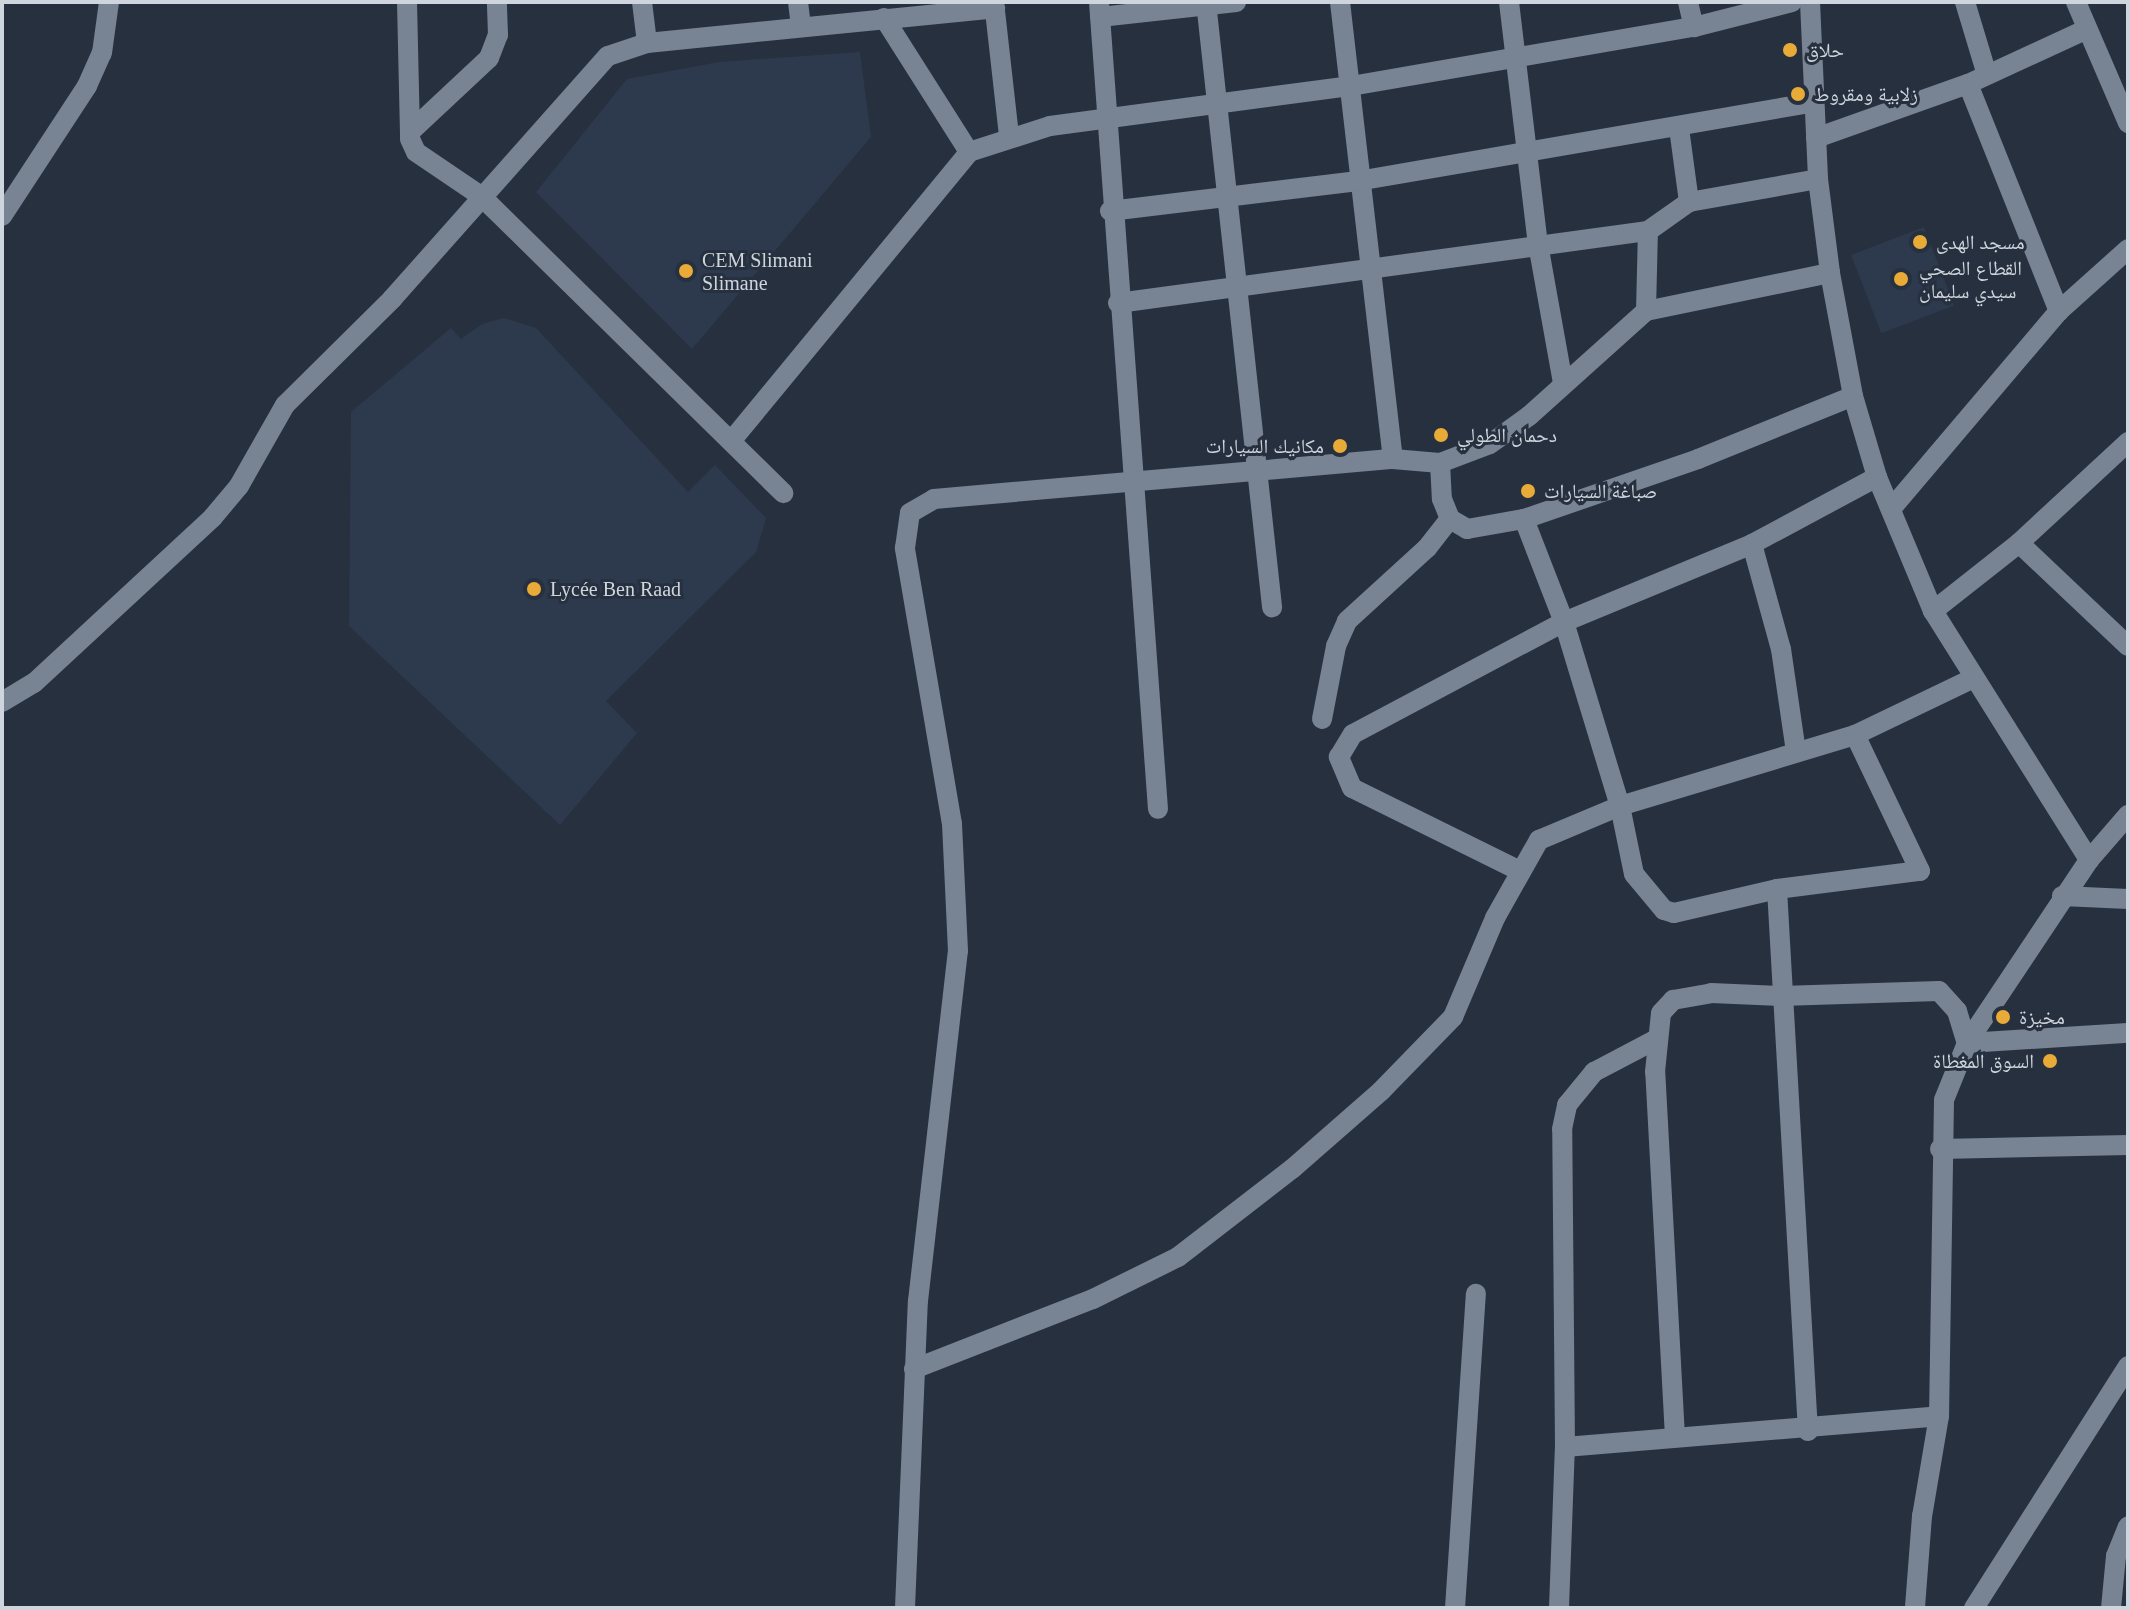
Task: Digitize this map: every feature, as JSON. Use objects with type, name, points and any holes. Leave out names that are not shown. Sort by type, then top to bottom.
[{"type":"street","points":[[2,216],[87,86],[102,53],[109,2]]},
{"type":"street","points":[[407,2],[410,132],[421,157],[481,196],[783,493]]},
{"type":"street","points":[[410,132],[489,58],[498,35],[497,2]]},
{"type":"street","points":[[642,2],[647,43]]},
{"type":"street","points":[[798,2],[801,27]]},
{"type":"street","points":[[1158,809],[1138,484],[1110,211],[1100,9],[1236,2]]},
{"type":"street","points":[[1340,2],[1351,86],[1358,181],[1372,270],[1393,459]]},
{"type":"street","points":[[1509,2],[1538,244],[1563,383]]},
{"type":"street","points":[[1688,2],[1694,27]]},
{"type":"street","points":[[732,440],[969,152],[1009,136],[1107,117],[1351,86],[1694,27],[1792,2]]},
{"type":"street","points":[[1810,2],[1818,179],[1830,273],[1853,396],[1877,477],[1933,611],[1972,679],[2089,860]]},
{"type":"street","points":[[1965,2],[1987,75]]},
{"type":"street","points":[[2076,2],[2128,123]]},
{"type":"street","points":[[1206,4],[1234,290],[1272,607]]},
{"type":"street","points":[[2,702],[34,683],[213,517],[239,486],[285,405],[338,358],[599,62],[647,43],[995,5],[1009,136]]},
{"type":"street","points":[[884,18],[969,152]]},
{"type":"street","points":[[1816,138],[1968,84],[2087,29]]},
{"type":"street","points":[[1968,84],[2059,311]]},
{"type":"street","points":[[1110,211],[1358,181],[1679,128],[1813,102]]},
{"type":"street","points":[[1679,128],[1689,202]]},
{"type":"street","points":[[1118,303],[1234,290],[1538,244],[1648,231],[1689,202],[1818,179]]},
{"type":"street","points":[[1646,311],[1648,231]]},
{"type":"street","points":[[1891,509],[2059,311],[2128,249]]},
{"type":"street","points":[[905,1608],[914,1369],[958,951],[952,824],[904,528],[920,503],[934,499],[1138,484],[1393,459],[1440,463],[1490,444],[1646,311],[1830,273]]},
{"type":"street","points":[[1440,463],[1442,499],[1450,519],[1467,529],[1524,519],[1698,459],[1853,396]]},
{"type":"street","points":[[1933,611],[2019,543],[2128,442]]},
{"type":"street","points":[[1520,871],[1352,788],[1339,757],[1353,734],[1564,622],[1752,544],[1877,477]]},
{"type":"street","points":[[1322,719],[1336,646],[1347,621],[1427,548],[1450,519]]},
{"type":"street","points":[[1524,519],[1564,622],[1620,806],[1634,874],[1664,910],[1674,913],[1777,889],[1920,871],[1855,735]]},
{"type":"street","points":[[2019,543],[2128,646]]},
{"type":"street","points":[[1752,544],[1781,649],[1796,752]]},
{"type":"street","points":[[914,1369],[1093,1299],[1178,1257],[1242,1210],[1381,1091],[1453,1017],[1520,871],[1539,840],[1620,806],[1855,735],[1972,679]]},
{"type":"street","points":[[1915,1608],[1922,1516],[1939,1416],[1940,1149],[1944,1100],[1967,1043],[2062,896],[2128,815]]},
{"type":"street","points":[[1777,889],[1783,926],[1781,996],[1808,1431]]},
{"type":"street","points":[[2062,896],[2128,899]]},
{"type":"street","points":[[1675,1437],[1655,1040],[1661,1013],[1673,1000],[1711,993],[1781,996],[1939,991],[1957,1011],[1967,1043]]},
{"type":"street","points":[[1967,1043],[2128,1033]]},
{"type":"street","points":[[1559,1608],[1565,1447],[1561,1215],[1567,1105],[1594,1072],[1655,1040]]},
{"type":"street","points":[[1940,1149],[2128,1145]]},
{"type":"street","points":[[1455,1608],[1476,1294]]},
{"type":"street","points":[[1974,1608],[2128,1366]]},
{"type":"street","points":[[1565,1447],[1675,1437],[1808,1431],[1939,1416]]},
{"type":"street","points":[[2111,1608],[2116,1556],[2128,1526]]},
{"type":"shaded area","name":"CEM Slimani Slimane","points":[[860,52],[871,137],[692,349],[536,192],[627,79],[719,62]]},
{"type":"shaded area","name":"القطاع الصحي سيدي سليمان","points":[[1924,227],[1954,305],[1881,333],[1851,255]]},
{"type":"shaded area","name":"Lycée Ben Raad","points":[[504,318],[536,328],[688,492],[715,465],[766,518],[756,552],[606,701],[637,733],[560,825],[349,626],[351,412],[451,328],[461,339],[482,324]]},
{"type":"place","name":"حلاق","points":[[1790,50]]},
{"type":"place","name":"زلابية ومقروط","points":[[1798,94]]},
{"type":"place","name":"مسجد الهدى","points":[[1920,242]]},
{"type":"place","name":"CEM Slimani Slimane","points":[[686,271]]},
{"type":"place","name":"القطاع الصحي سيدي سليمان","points":[[1901,279]]},
{"type":"place","name":"دحمان الطولي","points":[[1441,435]]},
{"type":"place","name":"مكانيك السيارات","points":[[1340,446]]},
{"type":"place","name":"صباغة السيارات","points":[[1528,491]]},
{"type":"place","name":"Lycée Ben Raad","points":[[534,589]]},
{"type":"place","name":"مخيزة","points":[[2003,1017]]},
{"type":"place","name":"السوق المغطاة","points":[[2050,1061]]}]
